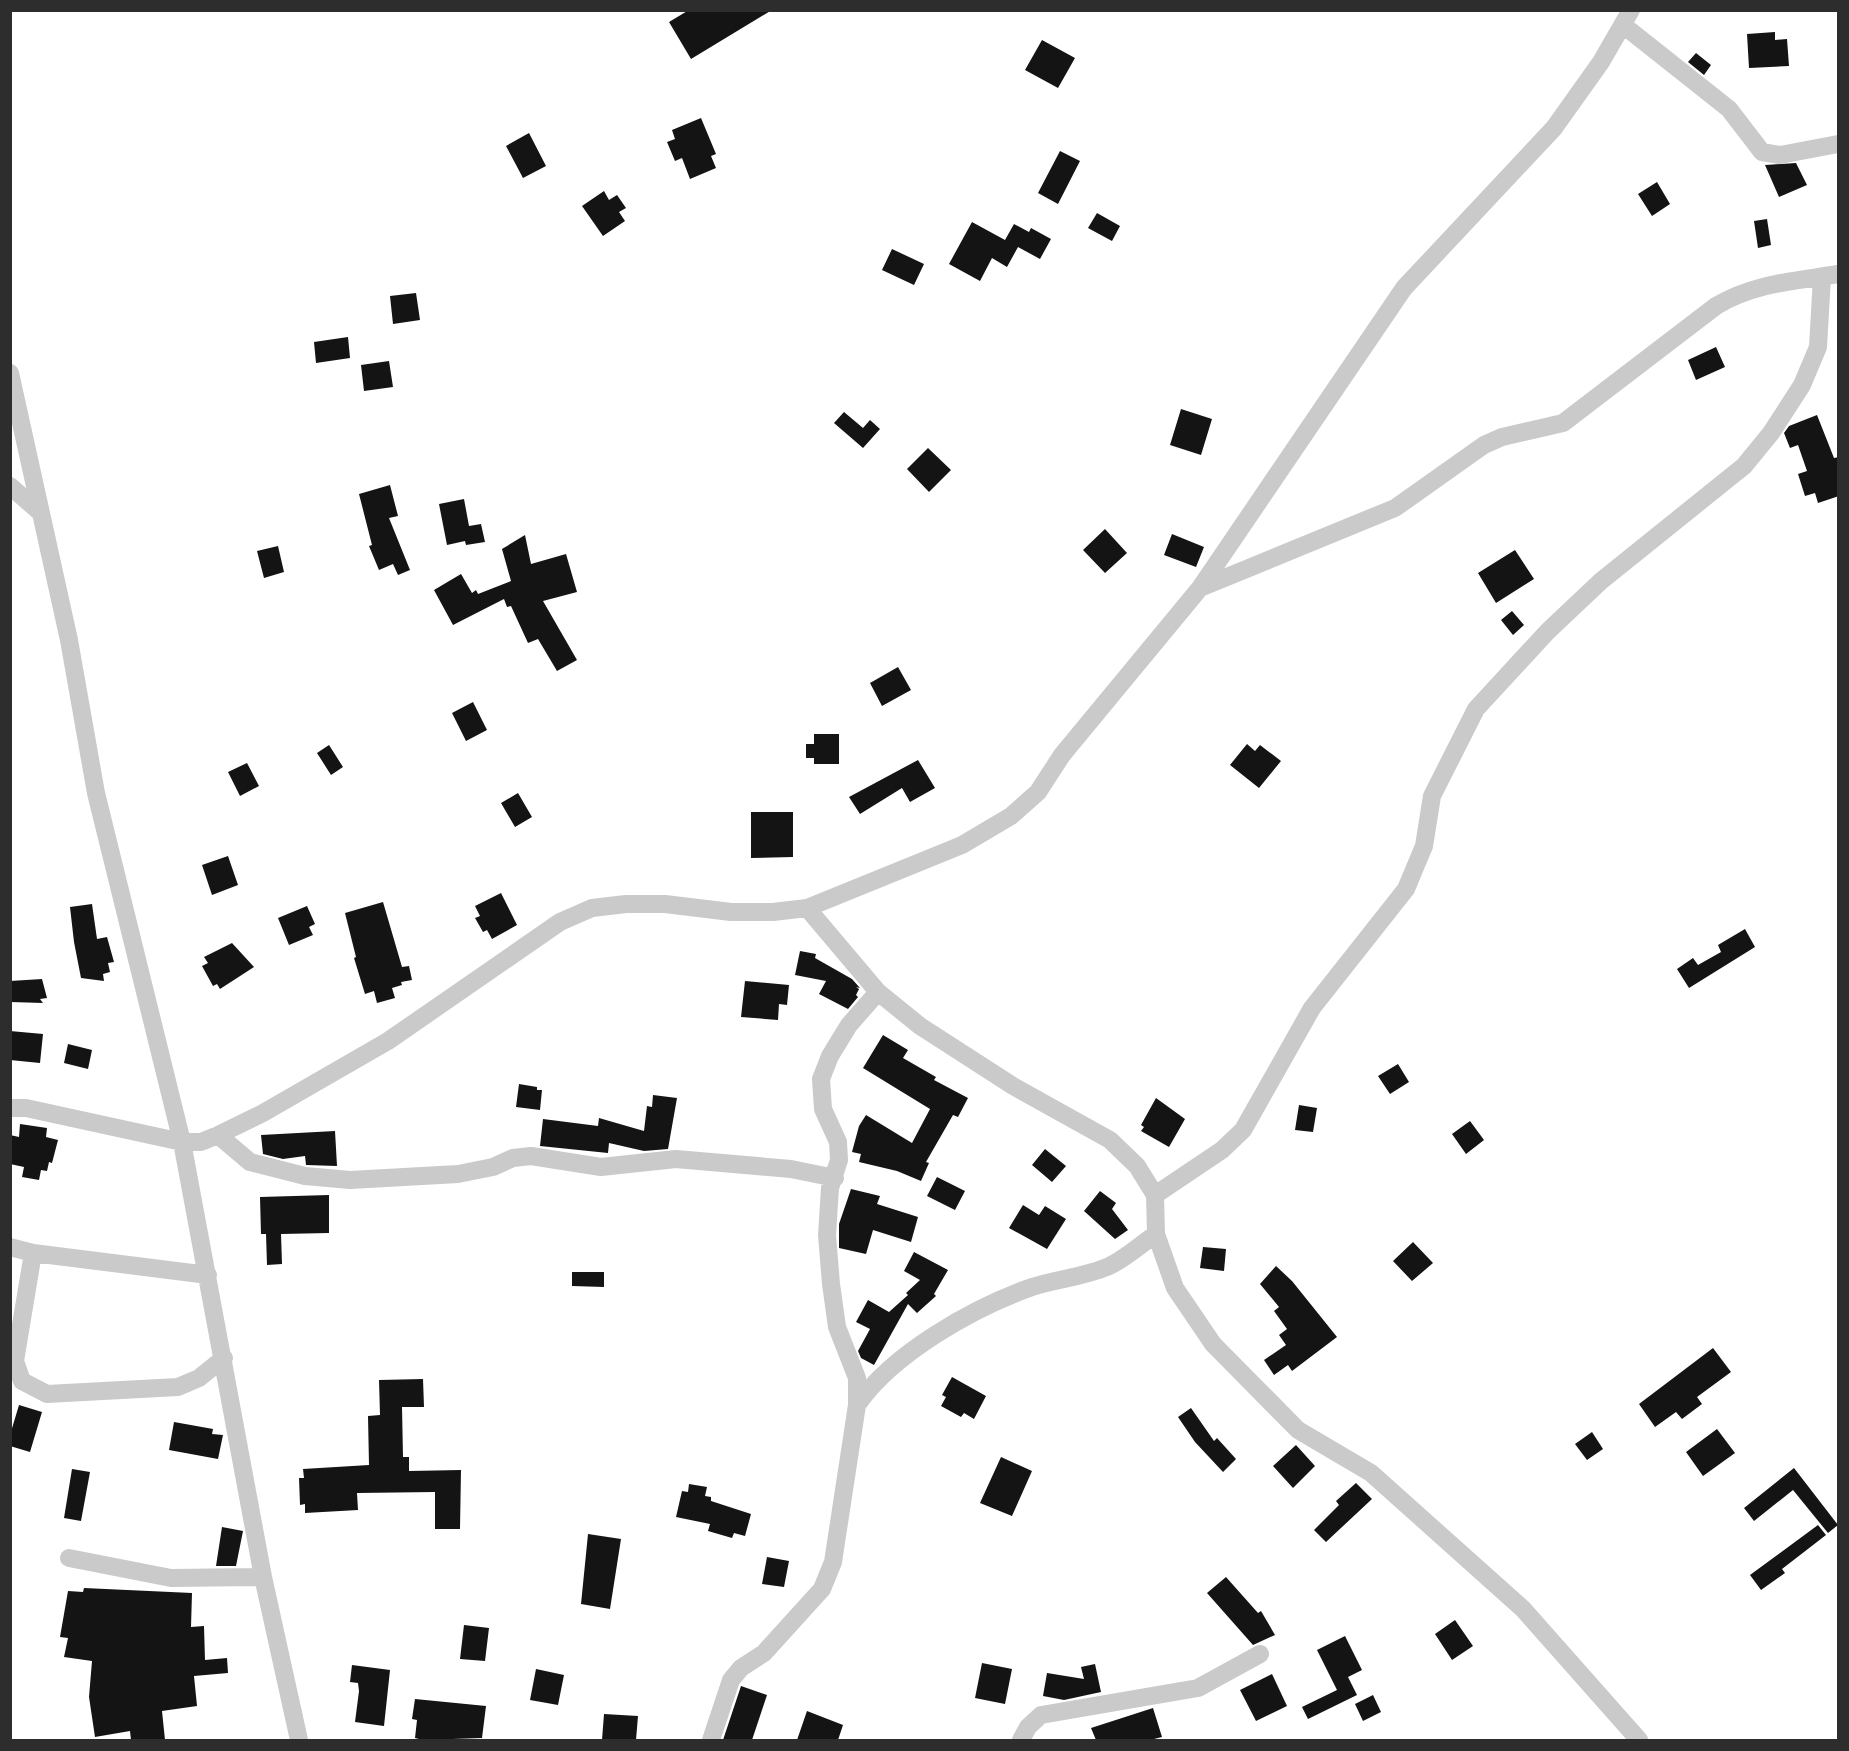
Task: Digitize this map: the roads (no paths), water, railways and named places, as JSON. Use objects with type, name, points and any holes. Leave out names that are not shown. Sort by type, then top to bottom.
[{"type":"street","points":[[10,1108],[26,1108],[182,1142],[201,1142],[263,1113],[388,1041],[560,922],[592,908],[626,904],[665,904],[731,912],[773,912],[807,908],[962,845],[1011,816],[1038,792],[1062,755],[1200,588],[1404,288],[1554,128],[1601,62],[1627,18],[1729,110],[1762,152],[1780,155],[1839,144]]},
{"type":"street","points":[[1155,1195],[1222,1150],[1243,1130],[1312,1008],[1406,889],[1424,846],[1432,796],[1476,709],[1548,631],[1600,581],[1744,466],[1771,433],[1802,385],[1818,347],[1830,276],[1760,286],[1737,293],[1716,306],[1563,423],[1502,437],[1484,445],[1395,508],[1200,588]]},
{"type":"street","points":[[10,374],[69,640],[96,793],[182,1142],[263,1577],[299,1740]]},
{"type":"street","points":[[10,486],[41,513]]},
{"type":"street","points":[[807,908],[878,992],[920,1026],[1013,1086],[1110,1140],[1137,1166],[1155,1195],[1156,1234],[1174,1288],[1213,1344],[1298,1430],[1371,1473],[1523,1610],[1639,1740]]},
{"type":"street","points":[[711,1740],[731,1680],[741,1668],[764,1653],[822,1589],[833,1562],[857,1405],[857,1378],[837,1327],[831,1284],[827,1234],[830,1188],[839,1160],[838,1142],[823,1109],[820,1079],[830,1056],[849,1025],[878,992]]},
{"type":"street","points":[[218,1136],[250,1162],[305,1176],[350,1180],[458,1174],[493,1167],[513,1158],[531,1156],[601,1167],[676,1159],[791,1169],[835,1178]]},
{"type":"street","points":[[857,1405],[891,1365],[977,1310],[1034,1286],[1072,1279],[1109,1266],[1156,1234]]},
{"type":"street","points":[[10,1247],[33,1253],[208,1275]]},
{"type":"street","points":[[33,1253],[15,1361],[22,1381],[47,1394],[178,1387],[199,1378],[224,1358]]},
{"type":"street","points":[[69,1558],[171,1578],[263,1577]]},
{"type":"street","points":[[1020,1740],[1028,1727],[1041,1715],[1197,1688],[1260,1654]]}]
